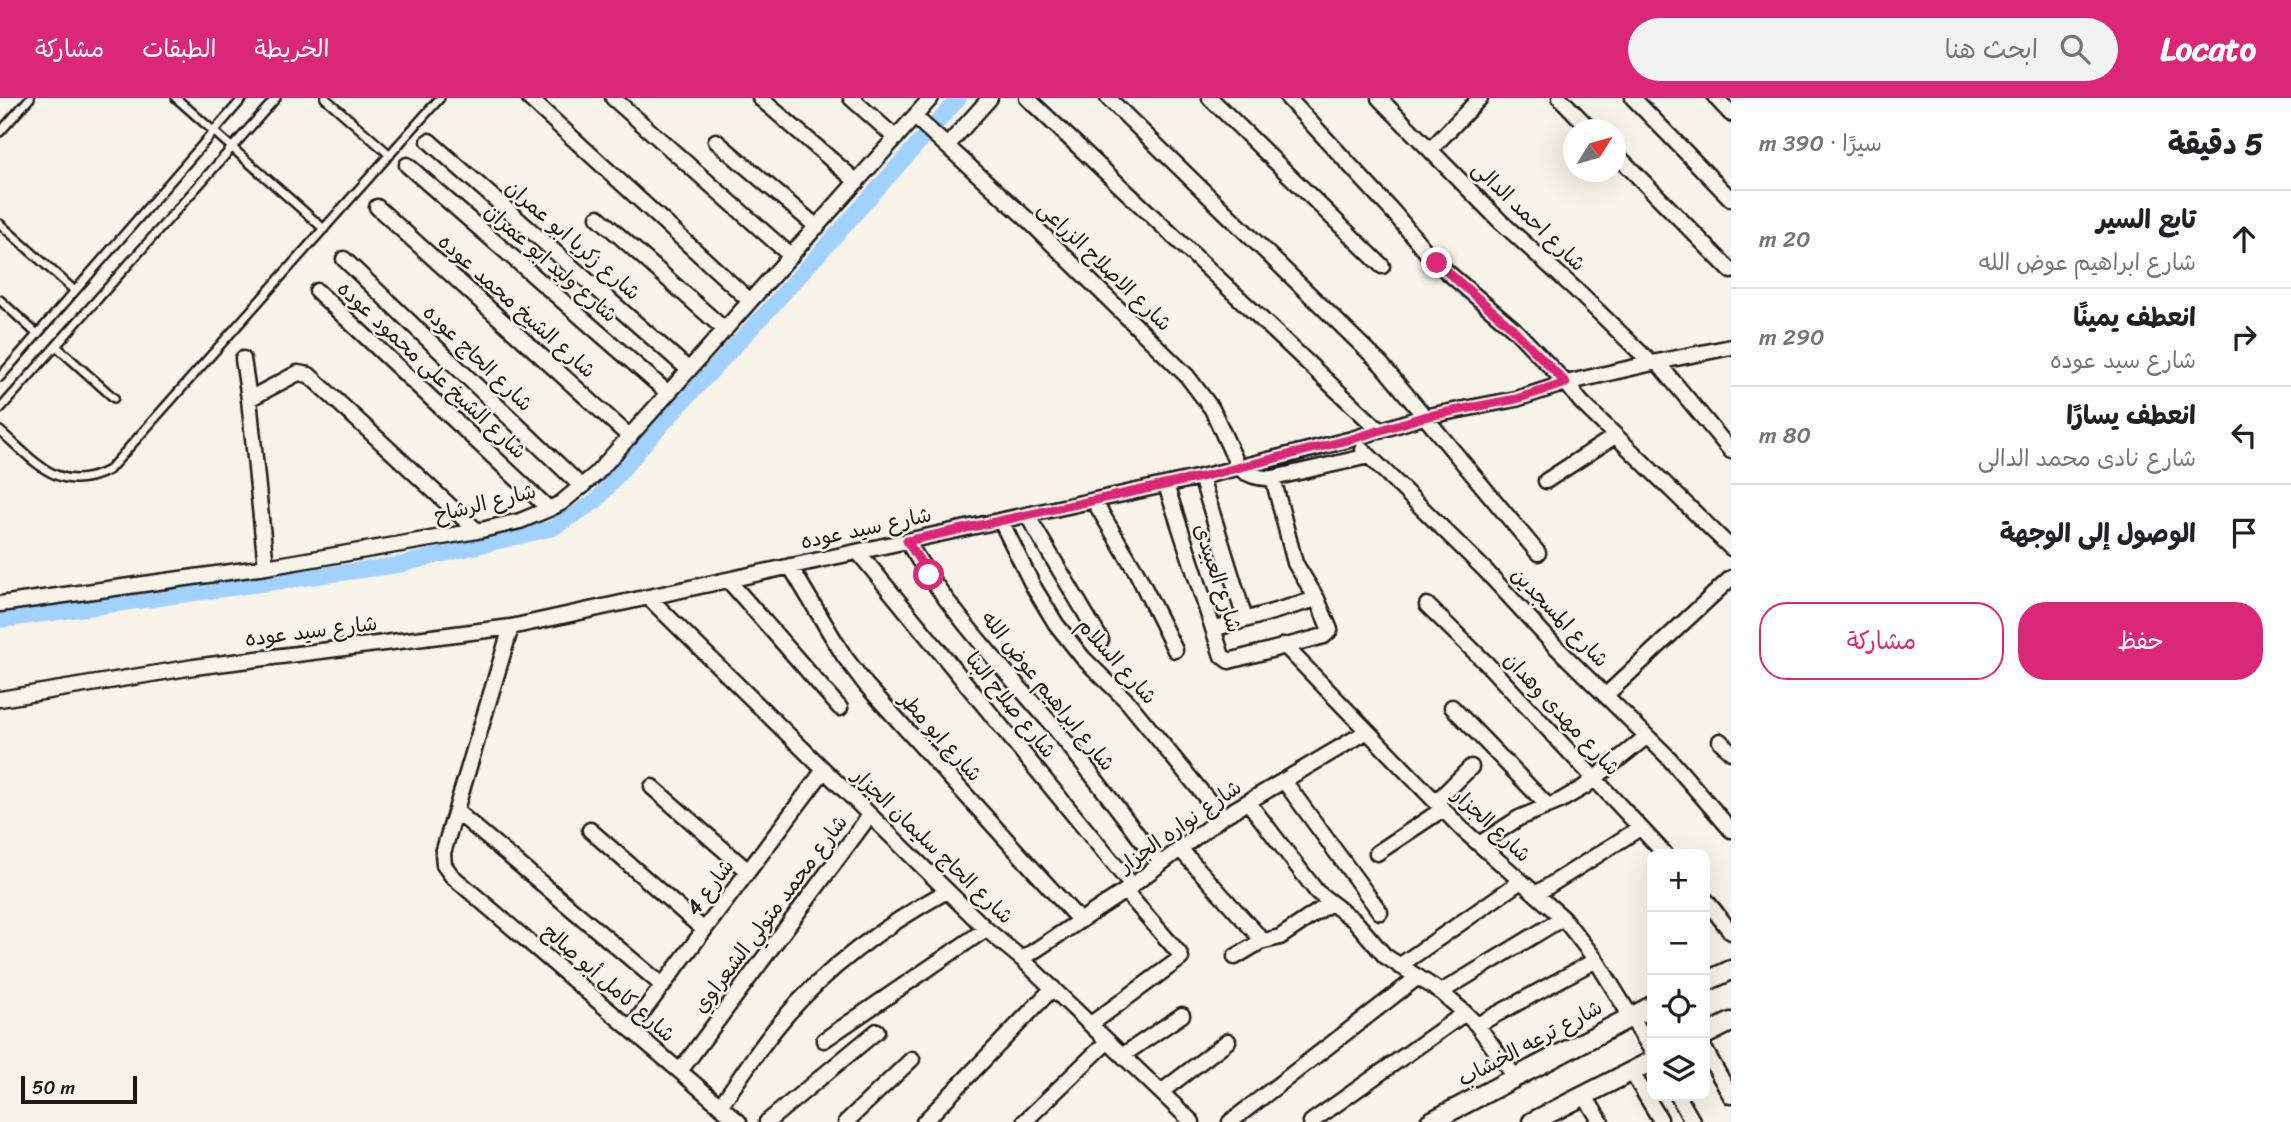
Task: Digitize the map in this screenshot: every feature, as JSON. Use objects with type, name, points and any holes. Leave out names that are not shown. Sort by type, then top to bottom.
[{"type":"street","points":[[529,98],[750,301]]},
{"type":"street","points":[[613,98],[791,256]]},
{"type":"street","points":[[760,98],[857,182]]},
{"type":"street","points":[[851,98],[896,138]]},
{"type":"street","name":"شارع الرشاح","points":[[0,604],[266,567],[477,531],[520,521],[549,509],[582,487],[932,98]]},
{"type":"street","points":[[947,146],[990,98]]},
{"type":"street","points":[[1027,98],[1380,431]]},
{"type":"street","points":[[1108,98],[1381,364],[1538,553]]},
{"type":"street","points":[[1210,98],[1381,266]]},
{"type":"street","points":[[1288,98],[1394,213],[1432,259],[1509,325],[1615,436],[1728,539]]},
{"type":"street","name":"شارع احمد الدالى","points":[[1379,98],[1489,210],[1654,362],[1731,450]]},
{"type":"street","points":[[1560,98],[1580,119]]},
{"type":"street","points":[[1633,98],[1731,199]]},
{"type":"street","points":[[1716,98],[1731,114]]},
{"type":"street","points":[[1431,149],[1473,100]]},
{"type":"street","name":"شارع الاصلاح الزراعى","points":[[915,117],[1028,220],[1187,376],[1217,418],[1239,468]]},
{"type":"street","name":"شارع زكريا ابو عمران","points":[[429,141],[688,370]]},
{"type":"street","points":[[716,141],[817,227]]},
{"type":"street","name":"شارع وليد ابو عمران","points":[[407,165],[668,393]]},
{"type":"street","points":[[1626,165],[1731,271]]},
{"type":"street","name":"شارع الشيخ محمد عوده","points":[[377,207],[629,436]]},
{"type":"street","points":[[598,217],[725,330]]},
{"type":"street","name":"شارع الحاج عوده","points":[[344,259],[582,487]]},
{"type":"street","name":"شارع الشيخ على محمود عوده","points":[[317,290],[549,509]]},
{"type":"street","name":"شارع سيد عوده","points":[[0,699],[194,667],[510,627],[1201,477],[1352,439],[1423,417],[1516,399],[1566,383],[1731,347]]},
{"type":"street","points":[[243,359],[266,567]]},
{"type":"street","points":[[249,399],[298,373],[310,375],[477,531]]},
{"type":"street","points":[[1546,481],[1615,436]]},
{"type":"street","name":"شارع المسجدين","points":[[1352,439],[1671,760],[1731,830]]},
{"type":"street","points":[[1239,468],[1251,476],[1273,478],[1369,456]]},
{"type":"street","points":[[1201,477],[1245,619]]},
{"type":"street","name":"شارع العبيدى","points":[[1166,485],[1222,656],[1227,661],[1329,633],[1330,628],[1317,599],[1295,563],[1273,478]]},
{"type":"street","points":[[1094,500],[1137,573],[1175,650]]},
{"type":"street","points":[[1027,515],[1101,640]]},
{"type":"street","name":"شارع السلام","points":[[1001,521],[1033,586],[1056,624],[1083,658],[1127,701],[1222,817]]},
{"type":"street","name":"شارع ابراهيم عوض الله","points":[[907,541],[940,592],[1013,683],[1052,725],[1160,864]]},
{"type":"street","name":"شارع صلاح البنا","points":[[858,552],[1179,953],[1181,958],[1091,1024]]},
{"type":"street","name":"شارع ابو مطر","points":[[790,566],[844,656],[866,685],[1080,921]]},
{"type":"street","points":[[1606,695],[1731,578]]},
{"type":"street","points":[[728,580],[840,708]]},
{"type":"street","name":"شارع الحاج سليمان الجزار","points":[[648,597],[986,929],[1053,988],[1192,1122]]},
{"type":"street","points":[[1213,629],[1317,599]]},
{"type":"street","name":"شارع مهدى وهدان","points":[[1427,605],[1486,663],[1660,849]]},
{"type":"street","points":[[510,627],[456,811],[663,986]]},
{"type":"street","name":"شارع الجزار","points":[[1284,645],[1440,806],[1563,918],[1596,960],[1647,1043]]},
{"type":"street","points":[[1451,707],[1548,806]]},
{"type":"street","name":"شارع نواره الجزار","points":[[1022,959],[1128,888],[1222,817],[1366,732]]},
{"type":"street","points":[[1479,844],[1519,818],[1548,806],[1595,779],[1646,737]]},
{"type":"street","points":[[1720,741],[1731,752]]},
{"type":"street","points":[[1377,853],[1440,806],[1471,767]]},
{"type":"street","name":"شارع 4","points":[[630,1029],[824,770]]},
{"type":"street","points":[[1283,781],[1381,912]]},
{"type":"street","points":[[652,787],[748,871]]},
{"type":"street","points":[[1248,802],[1317,892],[1329,904],[1355,921],[1379,950],[1441,992],[1465,1013],[1515,1077]]},
{"type":"street","name":"شارع كامل أبو صالح","points":[[456,811],[443,853],[444,865],[452,876],[738,1122]]},
{"type":"street","name":"شارع محمد متولي الشعراوي","points":[[680,1071],[870,815]]},
{"type":"street","points":[[1536,894],[1640,828]]},
{"type":"street","points":[[590,830],[705,930]]},
{"type":"street","points":[[1180,849],[1263,941]]},
{"type":"street","points":[[1399,966],[1521,881]]},
{"type":"street","points":[[720,1106],[780,1023],[817,983],[858,947],[902,916],[947,891]]},
{"type":"street","points":[[1236,957],[1263,941],[1280,937],[1329,904]]},
{"type":"street","points":[[1710,905],[1731,932]]},
{"type":"street","points":[[1441,992],[1563,918]]},
{"type":"street","points":[[824,1040],[986,929]]},
{"type":"street","points":[[1477,1025],[1596,960]]},
{"type":"street","points":[[1710,980],[1731,970]]},
{"type":"street","points":[[1230,1122],[1418,977]]},
{"type":"street","points":[[924,1122],[1053,988]]},
{"type":"street","name":"شارع ترعه الخشاب","points":[[1430,1122],[1647,1008]]},
{"type":"street","points":[[1311,1122],[1465,1013]]},
{"type":"street","points":[[1123,1055],[1182,1015]]},
{"type":"street","points":[[1710,1032],[1731,1022]]},
{"type":"street","points":[[767,1122],[877,1031]]},
{"type":"street","points":[[1024,1122],[1108,1041]]},
{"type":"street","points":[[1161,1092],[1228,1041]]},
{"type":"street","points":[[846,1122],[912,1059]]},
{"type":"street","points":[[1710,1059],[1731,1096]]},
{"type":"street","points":[[1532,1122],[1647,1064]]},
{"type":"street","points":[[1631,1072],[1660,1119]]},
{"type":"street","points":[[1584,1095],[1601,1122]]},
{"type":"street","points":[[1681,1101],[1693,1122]]},
{"type":"lane","points":[[0,132],[30,98]]},
{"type":"lane","points":[[176,98],[324,229]]},
{"type":"lane","points":[[0,377],[243,98]]},
{"type":"lane","points":[[0,409],[276,98]]},
{"type":"lane","points":[[325,98],[390,155]]},
{"type":"lane","points":[[0,431],[46,470],[61,478],[77,481],[94,478],[109,470],[440,98]]},
{"type":"lane","points":[[0,224],[75,291]]},
{"type":"lane","points":[[0,300],[37,334]]},
{"type":"lane","points":[[56,346],[114,398]]},
{"type":"waterway","points":[[0,620],[398,565],[553,528],[596,501],[645,443],[959,98]]},
{"type":"route","points":[[929,575],[907,541],[1201,477],[1352,439],[1423,417],[1516,399],[1566,383],[1519,334],[1437,263]]}]
